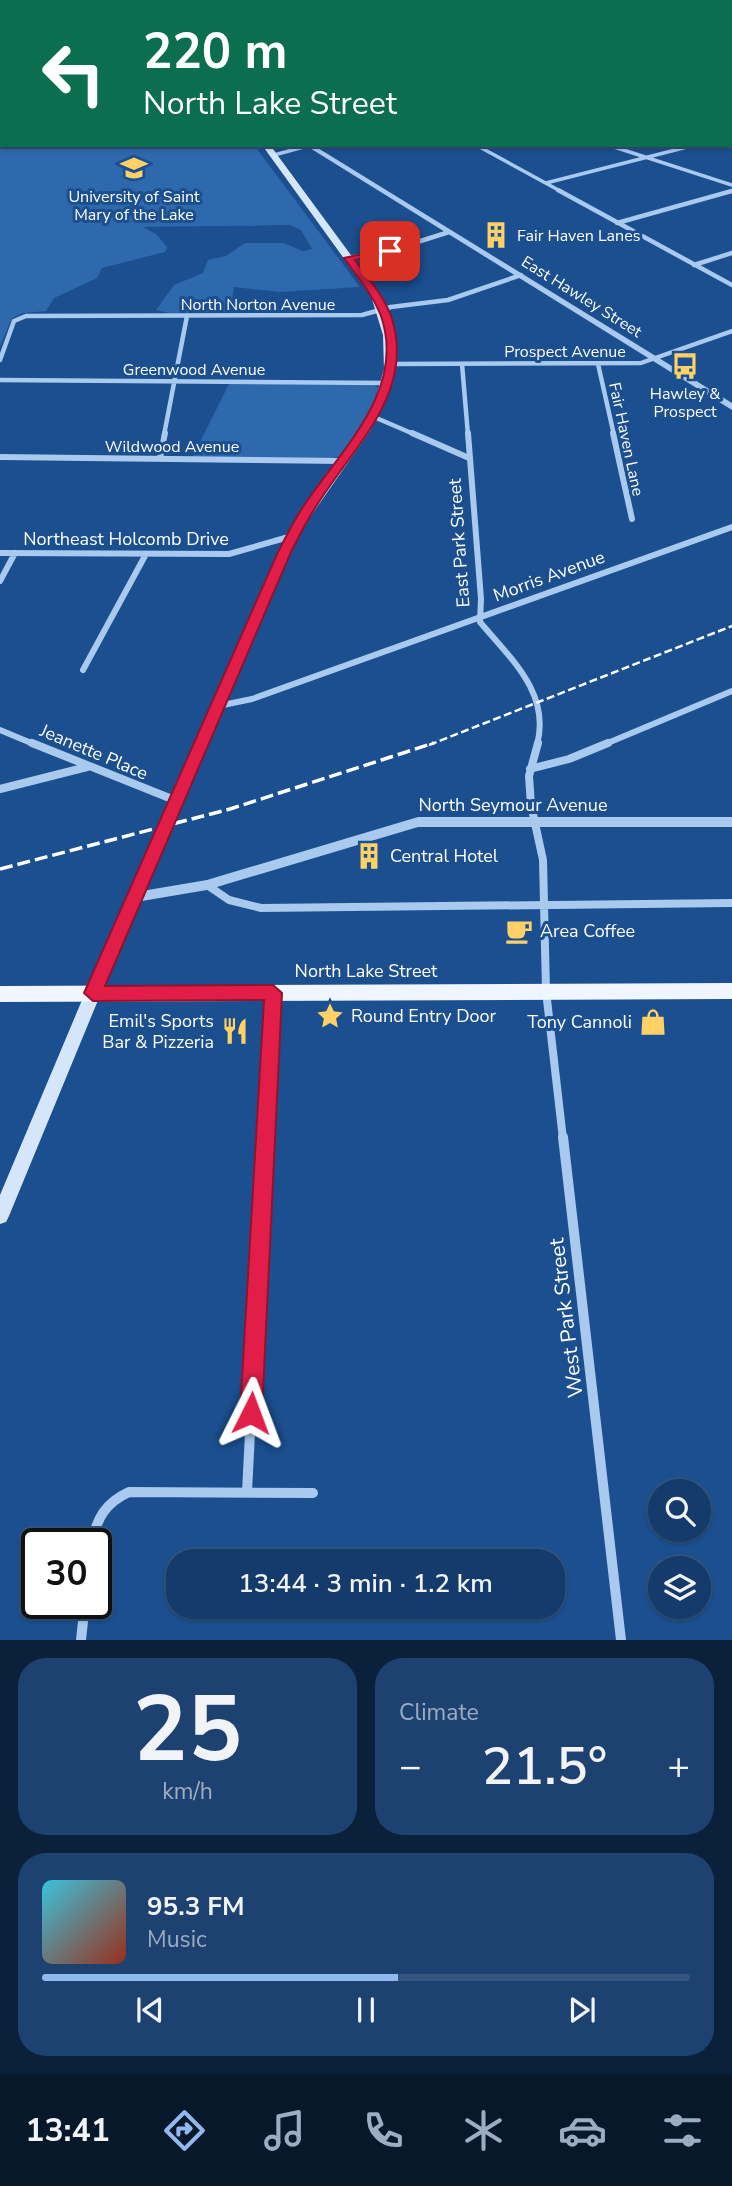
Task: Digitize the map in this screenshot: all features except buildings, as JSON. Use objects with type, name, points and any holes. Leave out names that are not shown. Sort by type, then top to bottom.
[{"type":"main road","points":[[0,1216],[93,993],[292,536],[374,417],[388,383],[391,338],[383,311],[349,258],[268,147]]},
{"type":"main road","name":"North Lake Street","points":[[0,994],[732,991]]},
{"type":"street","points":[[274,155],[302,147]]},
{"type":"street","name":"East Hawley Street","points":[[312,147],[732,407]]},
{"type":"street","points":[[480,147],[732,285]]},
{"type":"street","points":[[614,147],[732,185]]},
{"type":"street","points":[[545,183],[687,147]]},
{"type":"street","points":[[617,223],[732,191]]},
{"type":"street","points":[[349,258],[390,251],[449,232]]},
{"type":"street","points":[[694,265],[732,253]]},
{"type":"street","name":"North Norton Avenue","points":[[0,360],[14,321],[31,315],[345,316],[448,300],[521,275]]},
{"type":"street","points":[[160,458],[187,316]]},
{"type":"street","name":"Prospect Avenue","points":[[391,364],[598,364],[657,359],[732,331]]},
{"type":"street","name":"East Park Street","points":[[462,364],[480,615],[484,629],[530,683],[540,708],[540,734],[530,769],[531,805],[543,860],[546,991]]},
{"type":"street","name":"Fair Haven Lane","points":[[598,364],[632,519]]},
{"type":"street","name":"Greenwood Avenue","points":[[0,380],[388,383]]},
{"type":"street","points":[[374,417],[469,458]]},
{"type":"street","name":"Wildwood Avenue","points":[[0,457],[343,461]]},
{"type":"street","name":"Morris Avenue","points":[[217,706],[276,690],[732,527]]},
{"type":"street","name":"Northeast Holcomb Drive","points":[[0,553],[229,554],[292,536]]},
{"type":"street","points":[[0,581],[15,553]]},
{"type":"street","points":[[83,670],[146,554]]},
{"type":"street","points":[[530,769],[569,760],[732,691]]},
{"type":"street","name":"Jeanette Place","points":[[0,730],[177,801]]},
{"type":"street","points":[[0,789],[88,766]]},
{"type":"street","name":"North Seymour Avenue","points":[[136,897],[207,885],[418,822],[732,822]]},
{"type":"street","points":[[207,885],[229,900],[261,908],[732,903]]},
{"type":"street","name":"West Park Street","points":[[546,991],[621,1640]]},
{"type":"street","points":[[247,1492],[273,993]]},
{"type":"street","points":[[97,1528],[101,1513],[112,1499],[129,1492],[313,1493]]},
{"type":"street","points":[[81,1640],[83,1619]]},
{"type":"shaded area","name":"University of Saint Mary of the Lake","points":[[0,147],[255,147],[360,287],[280,292],[234,287],[230,312],[169,313],[156,310],[174,285],[203,273],[208,260],[226,256],[245,243],[283,243],[303,251],[312,249],[301,230],[290,225],[143,227],[156,234],[167,247],[165,252],[102,268],[97,278],[54,298],[46,311],[24,313],[12,318],[0,346]]},
{"type":"shaded area","points":[[230,382],[372,383],[379,389],[378,409],[347,455],[325,459],[192,458]]},
{"type":"railway","points":[[429,745],[732,626]]},
{"type":"railway","points":[[0,869],[230,809],[434,743]]},
{"type":"place","name":"University of Saint Mary of the Lake","points":[[134,168]]},
{"type":"place","name":"Fair Haven Lanes","points":[[496,235]]},
{"type":"place","name":"Hawley & Prospect","points":[[685,366]]},
{"type":"place","name":"Central Hotel","points":[[369,856]]},
{"type":"place","name":"Area Coffee","points":[[519,931]]},
{"type":"place","name":"Round Entry Door","points":[[330,1016]]},
{"type":"place","name":"Tony Cannoli","points":[[653,1022]]},
{"type":"place","name":"Emil's Sports Bar & Pizzeria","points":[[235,1031]]},
{"type":"route","points":[[251,1413],[273,993],[93,993],[284,552],[310,505],[378,409],[388,383],[391,338],[386,316],[376,296],[349,258],[390,251]]}]
